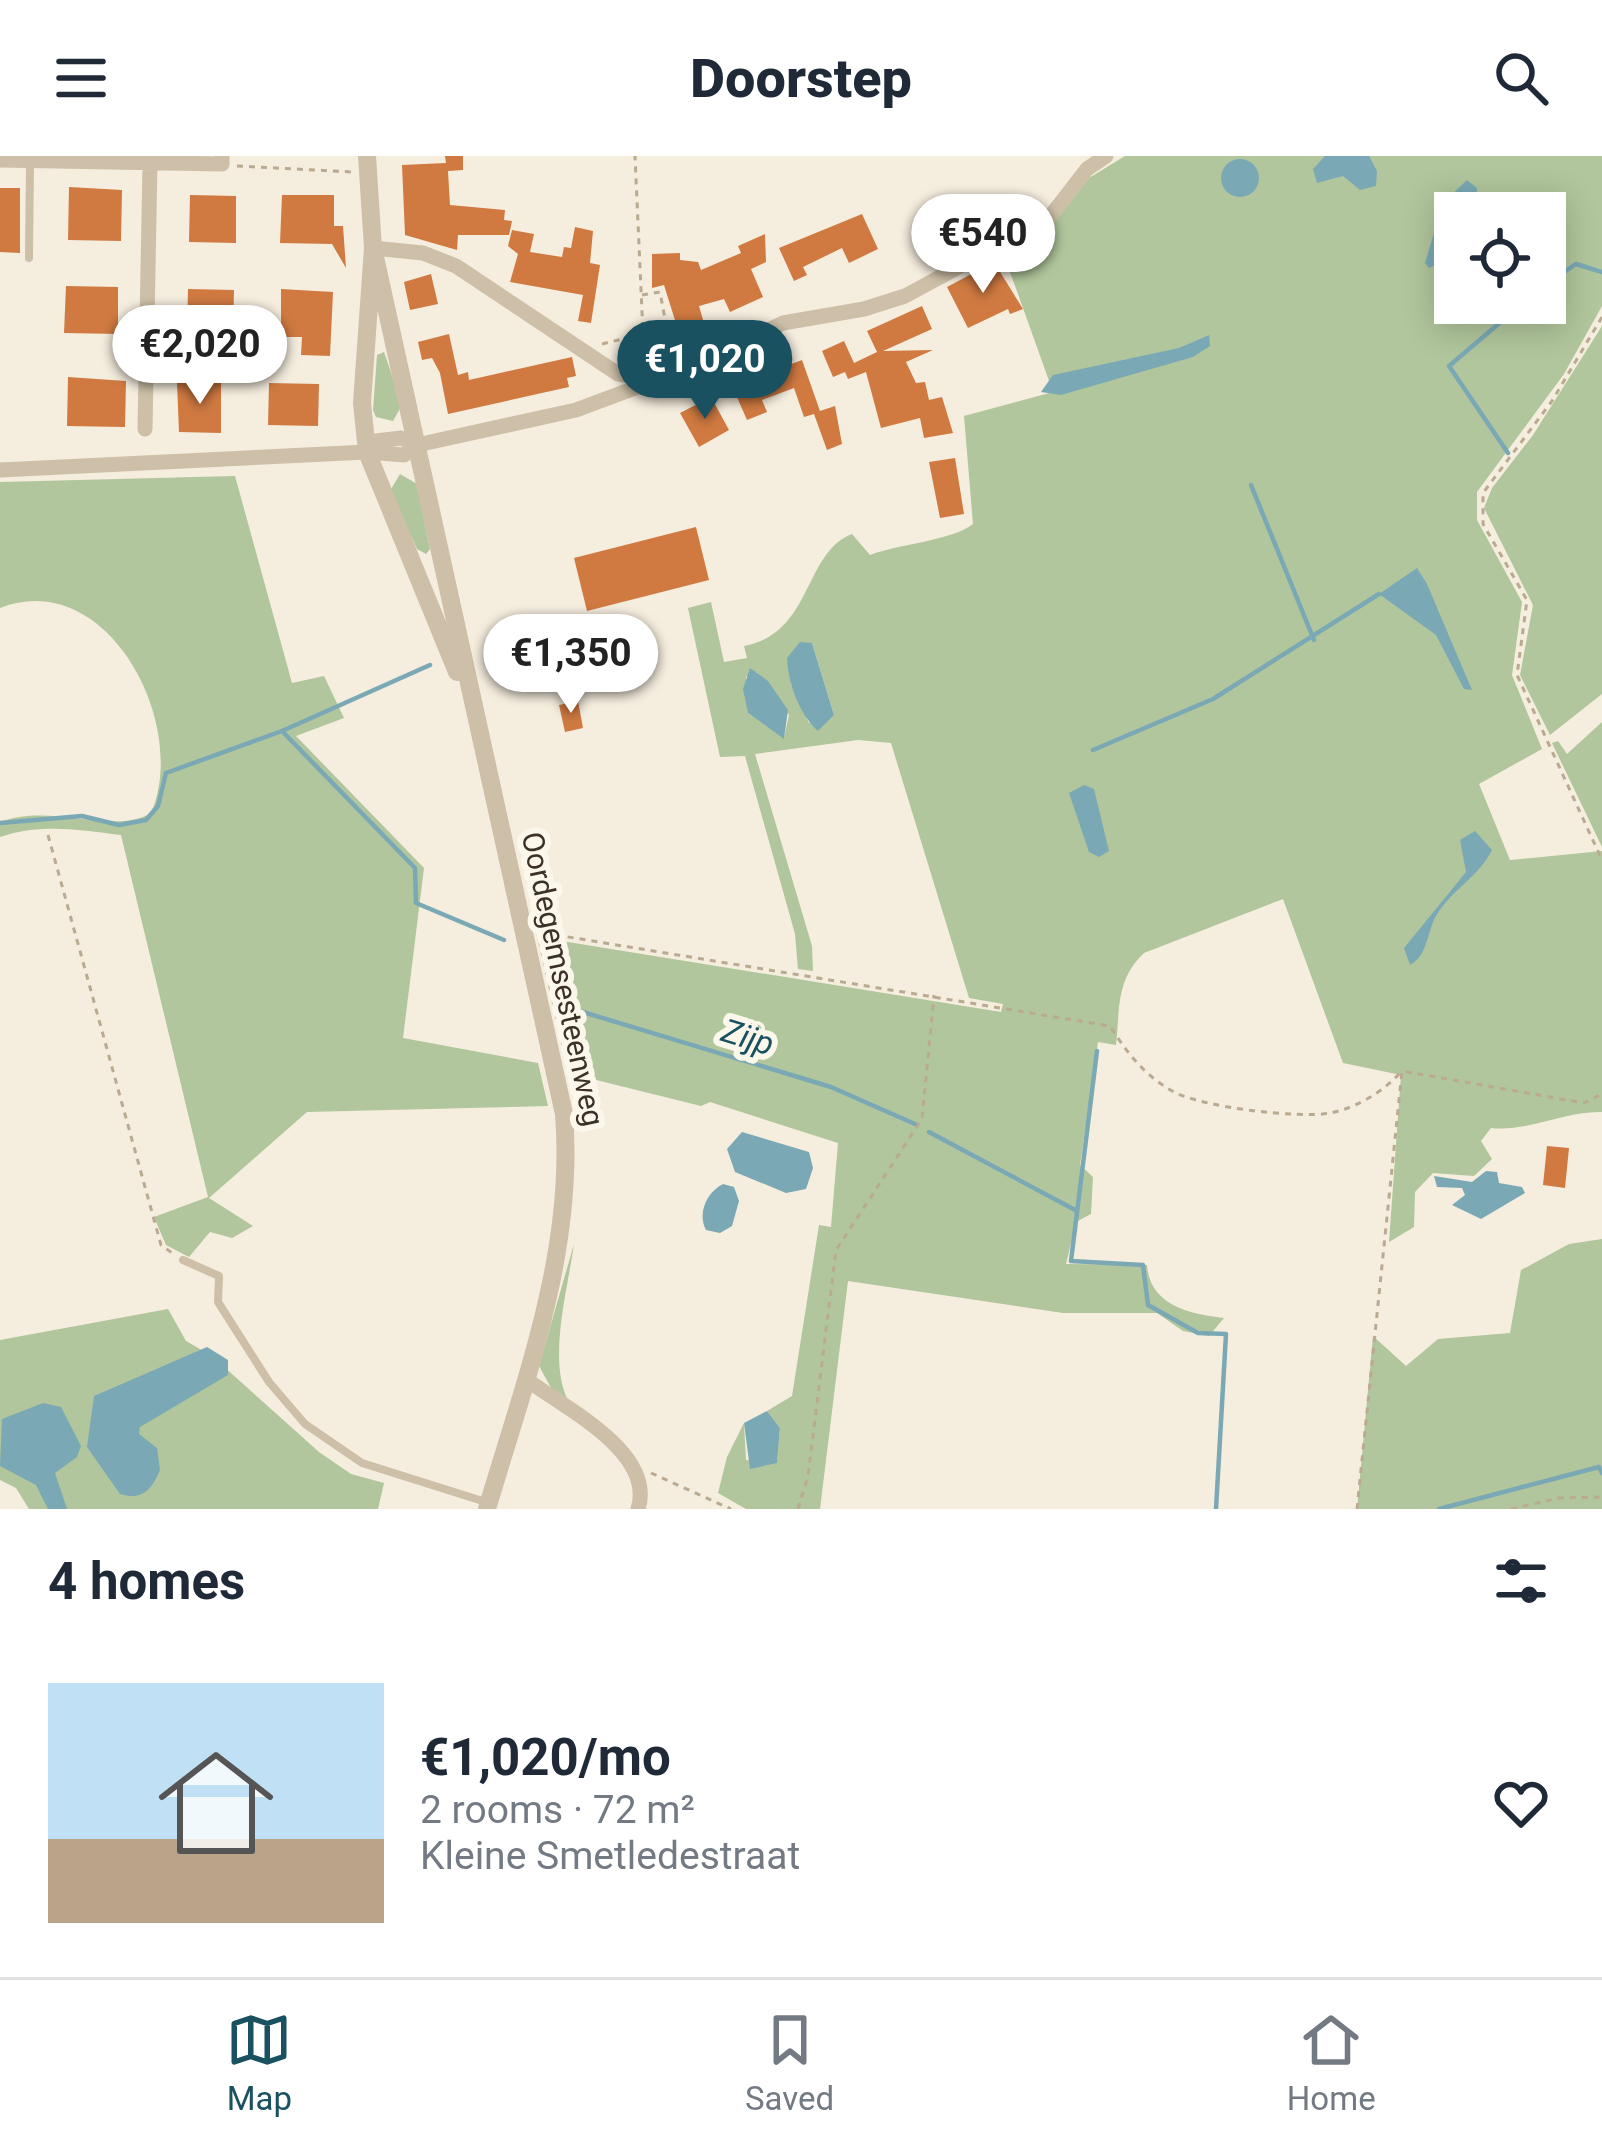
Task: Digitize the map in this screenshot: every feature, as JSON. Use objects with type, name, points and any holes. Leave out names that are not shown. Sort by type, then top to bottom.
[{"type":"street","points":[[0,470],[368,452],[404,455],[418,445],[576,410],[685,371],[783,323],[864,310],[905,296],[1049,218],[1087,170],[1106,156]]},
{"type":"street","points":[[0,160],[222,160]]},
{"type":"street","points":[[145,429],[150,163]]},
{"type":"street","name":"Oordegemsesteenweg","points":[[367,164],[373,248],[362,404],[368,452],[480,733]]},
{"type":"street","points":[[373,248],[423,253],[456,266],[588,354],[646,384]]},
{"type":"street","name":"Oordegemsesteenweg","points":[[373,248],[560,1094],[568,1167],[562,1241],[488,1506]]},
{"type":"street","points":[[526,1379],[636,1468],[638,1509]]},
{"type":"lane","points":[[29,258],[30,161]]},
{"type":"lane","points":[[183,1260],[219,1276],[218,1302],[269,1382],[304,1424],[362,1463],[488,1506]]},
{"type":"path","points":[[635,156],[643,334]]},
{"type":"path","points":[[222,160],[367,164]]},
{"type":"path","points":[[640,295],[660,292],[664,328],[685,371]]},
{"type":"path","points":[[1602,317],[1552,400],[1483,493],[1480,509],[1491,540],[1527,600],[1517,675],[1602,860]]},
{"type":"path","points":[[588,354],[609,342],[664,328]]},
{"type":"path","points":[[48,835],[161,1245],[183,1260]]},
{"type":"path","points":[[523,929],[1109,1026],[1129,1057],[1155,1079],[1202,1102],[1326,1114],[1354,1107],[1402,1071],[1584,1103],[1602,1094]]},
{"type":"path","points":[[798,1509],[808,1476],[836,1250],[922,1119],[934,995]]},
{"type":"path","points":[[1357,1509],[1402,1071]]},
{"type":"path","points":[[636,1468],[695,1489],[730,1509]]},
{"type":"path","points":[[1511,1509],[1559,1498],[1602,1497]]},
{"type":"green space","points":[[1125,156],[1602,156],[1602,306],[1564,374],[1477,492],[1477,520],[1522,602],[1512,675],[1542,749],[1479,784],[1510,860],[1602,851],[1602,1112],[1491,1128],[1481,1141],[1492,1159],[1474,1176],[1433,1173],[1415,1192],[1414,1227],[1389,1242],[1401,1075],[1343,1063],[1283,899],[1144,953],[1123,985],[1116,1045],[1098,1042],[1080,1165],[1093,1177],[1091,1214],[1076,1222],[1066,1264],[1147,1265],[1164,1299],[1185,1310],[1224,1318],[1209,1336],[1183,1331],[1157,1313],[1063,1313],[848,1281],[820,1509],[746,1509],[718,1493],[727,1457],[744,1423],[746,1460],[777,1462],[780,1428],[767,1411],[792,1396],[819,1225],[831,1227],[838,1143],[710,1102],[701,1106],[568,1073],[537,937],[1001,1012],[1003,1004],[969,998],[891,743],[858,740],[755,754],[812,946],[813,971],[798,969],[795,934],[745,756],[720,757],[688,608],[711,602],[724,662],[747,658],[744,646],[783,626],[824,558],[852,534],[870,555],[973,524],[964,416],[1053,392],[1004,255],[1050,226],[1089,178]],"holes":[[[812,643],[834,715],[809,723],[791,684]],[[756,672],[789,715],[784,738],[748,713],[746,677]]]},
{"type":"green space","points":[[1602,326],[1602,694],[1550,735],[1520,675],[1533,605],[1484,508],[1492,488],[1533,435]]},
{"type":"green space","points":[[384,352],[402,405],[393,421],[376,417],[373,410],[377,355]]},
{"type":"green space","points":[[400,474],[417,484],[430,549],[426,554],[417,549],[390,491]]},
{"type":"green space","points":[[235,476],[292,683],[324,676],[344,718],[296,736],[424,868],[403,1038],[538,1063],[548,1106],[307,1112],[209,1198],[253,1226],[232,1238],[210,1232],[189,1257],[166,1245],[154,1217],[208,1197],[121,835],[45,829],[0,837],[0,822],[20,817],[118,821],[151,813],[160,777],[159,738],[149,698],[130,661],[105,631],[74,610],[39,601],[0,608],[0,482]]},
{"type":"green space","points":[[1602,722],[1602,847],[1552,743],[1558,741],[1567,754]]},
{"type":"green space","points":[[1602,1239],[1602,1509],[1357,1509],[1373,1336],[1406,1366],[1438,1339],[1510,1333],[1521,1270],[1569,1244]]},
{"type":"green space","points":[[574,1244],[559,1348],[570,1404],[554,1393],[539,1366]]},
{"type":"green space","points":[[168,1309],[186,1341],[212,1356],[319,1452],[351,1474],[384,1483],[378,1509],[29,1509],[16,1488],[0,1480],[0,1340]]},
{"type":"water","points":[[1325,156],[1369,156],[1377,171],[1376,186],[1360,190],[1343,176],[1317,183],[1313,169]]},
{"type":"water","points":[[1240,159],[1254,164],[1259,178],[1254,192],[1240,197],[1226,192],[1221,178],[1226,164]]},
{"type":"water","points":[[1467,180],[1477,188],[1477,192],[1454,192]]},
{"type":"water","points":[[1434,233],[1434,266],[1429,268],[1425,263]]},
{"type":"water","points":[[1209,335],[1210,346],[1193,357],[1061,395],[1041,392],[1053,375],[1179,348]]},
{"type":"water","points":[[1417,568],[1472,690],[1464,689],[1436,635],[1379,594]]},
{"type":"water","points":[[800,642],[812,643],[834,715],[818,731],[800,707],[790,678],[787,658]]},
{"type":"water","points":[[750,668],[768,681],[788,710],[784,739],[748,713],[743,689]]},
{"type":"water","points":[[1084,785],[1094,789],[1109,851],[1099,857],[1089,852],[1069,793]]},
{"type":"water","points":[[1475,831],[1492,850],[1442,907],[1424,949],[1410,965],[1404,948],[1466,872],[1460,840]]},
{"type":"water","points":[[742,1132],[809,1152],[813,1168],[806,1189],[786,1193],[735,1172],[727,1149]]},
{"type":"water","points":[[1486,1171],[1497,1172],[1499,1183],[1522,1187],[1525,1193],[1481,1219],[1452,1205],[1465,1195],[1462,1188],[1437,1187],[1434,1176],[1472,1182]]},
{"type":"water","points":[[723,1184],[734,1187],[739,1201],[732,1226],[720,1233],[706,1230],[703,1210]]},
{"type":"water","points":[[207,1347],[228,1360],[228,1375],[140,1427],[139,1434],[157,1448],[160,1470],[146,1492],[120,1494],[87,1447],[94,1396]]},
{"type":"water","points":[[43,1403],[61,1407],[81,1446],[77,1457],[55,1473],[67,1509],[48,1509],[36,1485],[0,1466],[2,1419]]},
{"type":"water","points":[[767,1411],[780,1428],[777,1463],[750,1469],[744,1423]]},
{"type":"building","points":[[445,156],[463,156],[463,170],[448,171],[450,205],[505,210],[504,220],[512,221],[509,235],[458,235],[457,250],[405,235],[402,165],[446,163]]},
{"type":"building","points":[[69,187],[122,190],[121,241],[68,240]]},
{"type":"building","points":[[0,188],[20,188],[20,253],[0,252]]},
{"type":"building","points":[[190,195],[236,196],[236,243],[189,242]]},
{"type":"building","points":[[282,195],[334,195],[334,226],[343,226],[346,268],[332,244],[280,243]]},
{"type":"building","points":[[862,214],[878,249],[849,263],[842,248],[803,267],[807,275],[794,281],[779,248]]},
{"type":"building","points":[[575,227],[593,231],[590,263],[600,265],[591,323],[578,321],[583,295],[510,282],[518,254],[508,246],[512,230],[534,234],[530,252],[562,257],[564,247],[571,248]]},
{"type":"building","points":[[765,234],[766,262],[751,269],[763,297],[730,312],[724,299],[699,306],[709,340],[684,349],[664,285],[652,288],[652,254],[680,253],[680,260],[698,262],[701,270],[741,253],[738,246]]},
{"type":"building","points":[[994,262],[1023,309],[1010,314],[1008,309],[968,328],[947,287]]},
{"type":"building","points":[[431,274],[438,304],[410,310],[404,282]]},
{"type":"building","points":[[66,286],[118,287],[118,334],[64,333]]},
{"type":"building","points":[[188,289],[234,290],[233,336],[187,335]]},
{"type":"building","points":[[281,289],[333,292],[330,356],[301,355],[302,337],[281,337]]},
{"type":"building","points":[[922,306],[932,329],[883,351],[933,350],[906,362],[916,383],[925,382],[929,400],[942,397],[953,433],[924,438],[920,418],[881,428],[866,372],[848,379],[845,372],[833,377],[822,351],[844,341],[854,363],[877,352],[867,331]]},
{"type":"building","points":[[449,334],[458,375],[468,372],[469,380],[572,357],[576,376],[567,378],[569,387],[448,414],[440,373],[432,358],[422,360],[418,342]]},
{"type":"building","points":[[780,347],[786,366],[802,360],[820,411],[835,406],[842,444],[827,450],[814,414],[804,417],[794,388],[762,400],[767,412],[747,420],[733,388],[775,370],[768,351]]},
{"type":"building","points":[[68,377],[126,381],[125,427],[67,426]]},
{"type":"building","points":[[221,382],[221,433],[179,432],[177,383]]},
{"type":"building","points":[[269,383],[319,384],[318,426],[268,425]]},
{"type":"building","points":[[711,397],[729,430],[699,447],[680,413]]},
{"type":"building","points":[[955,458],[964,514],[940,518],[929,462]]},
{"type":"building","points":[[696,527],[709,580],[587,611],[574,558]]},
{"type":"building","points":[[578,701],[583,728],[565,732],[559,705]]},
{"type":"building","points":[[1547,1146],[1569,1148],[1565,1188],[1543,1185]]},
{"type":"waterway","points":[[1566,271],[1576,264],[1602,272]]},
{"type":"waterway","points":[[1498,324],[1449,366],[1508,453]]},
{"type":"waterway","points":[[1251,485],[1314,640]]},
{"type":"waterway","points":[[1093,750],[1213,699],[1379,594]]},
{"type":"waterway","name":"Zijp","points":[[0,823],[82,816],[119,825],[146,820],[158,806],[166,773],[282,731],[430,665]]},
{"type":"waterway","name":"Zijp","points":[[282,731],[415,868],[416,903],[504,940]]},
{"type":"waterway","name":"Zijp","points":[[563,1006],[831,1087],[915,1124]]},
{"type":"waterway","points":[[1097,1051],[1071,1261],[1143,1265],[1148,1305],[1198,1333],[1226,1334],[1216,1509]]},
{"type":"waterway","name":"Zijp","points":[[929,1132],[1077,1211]]},
{"type":"waterway","points":[[1439,1509],[1599,1467],[1602,1473]]}]
